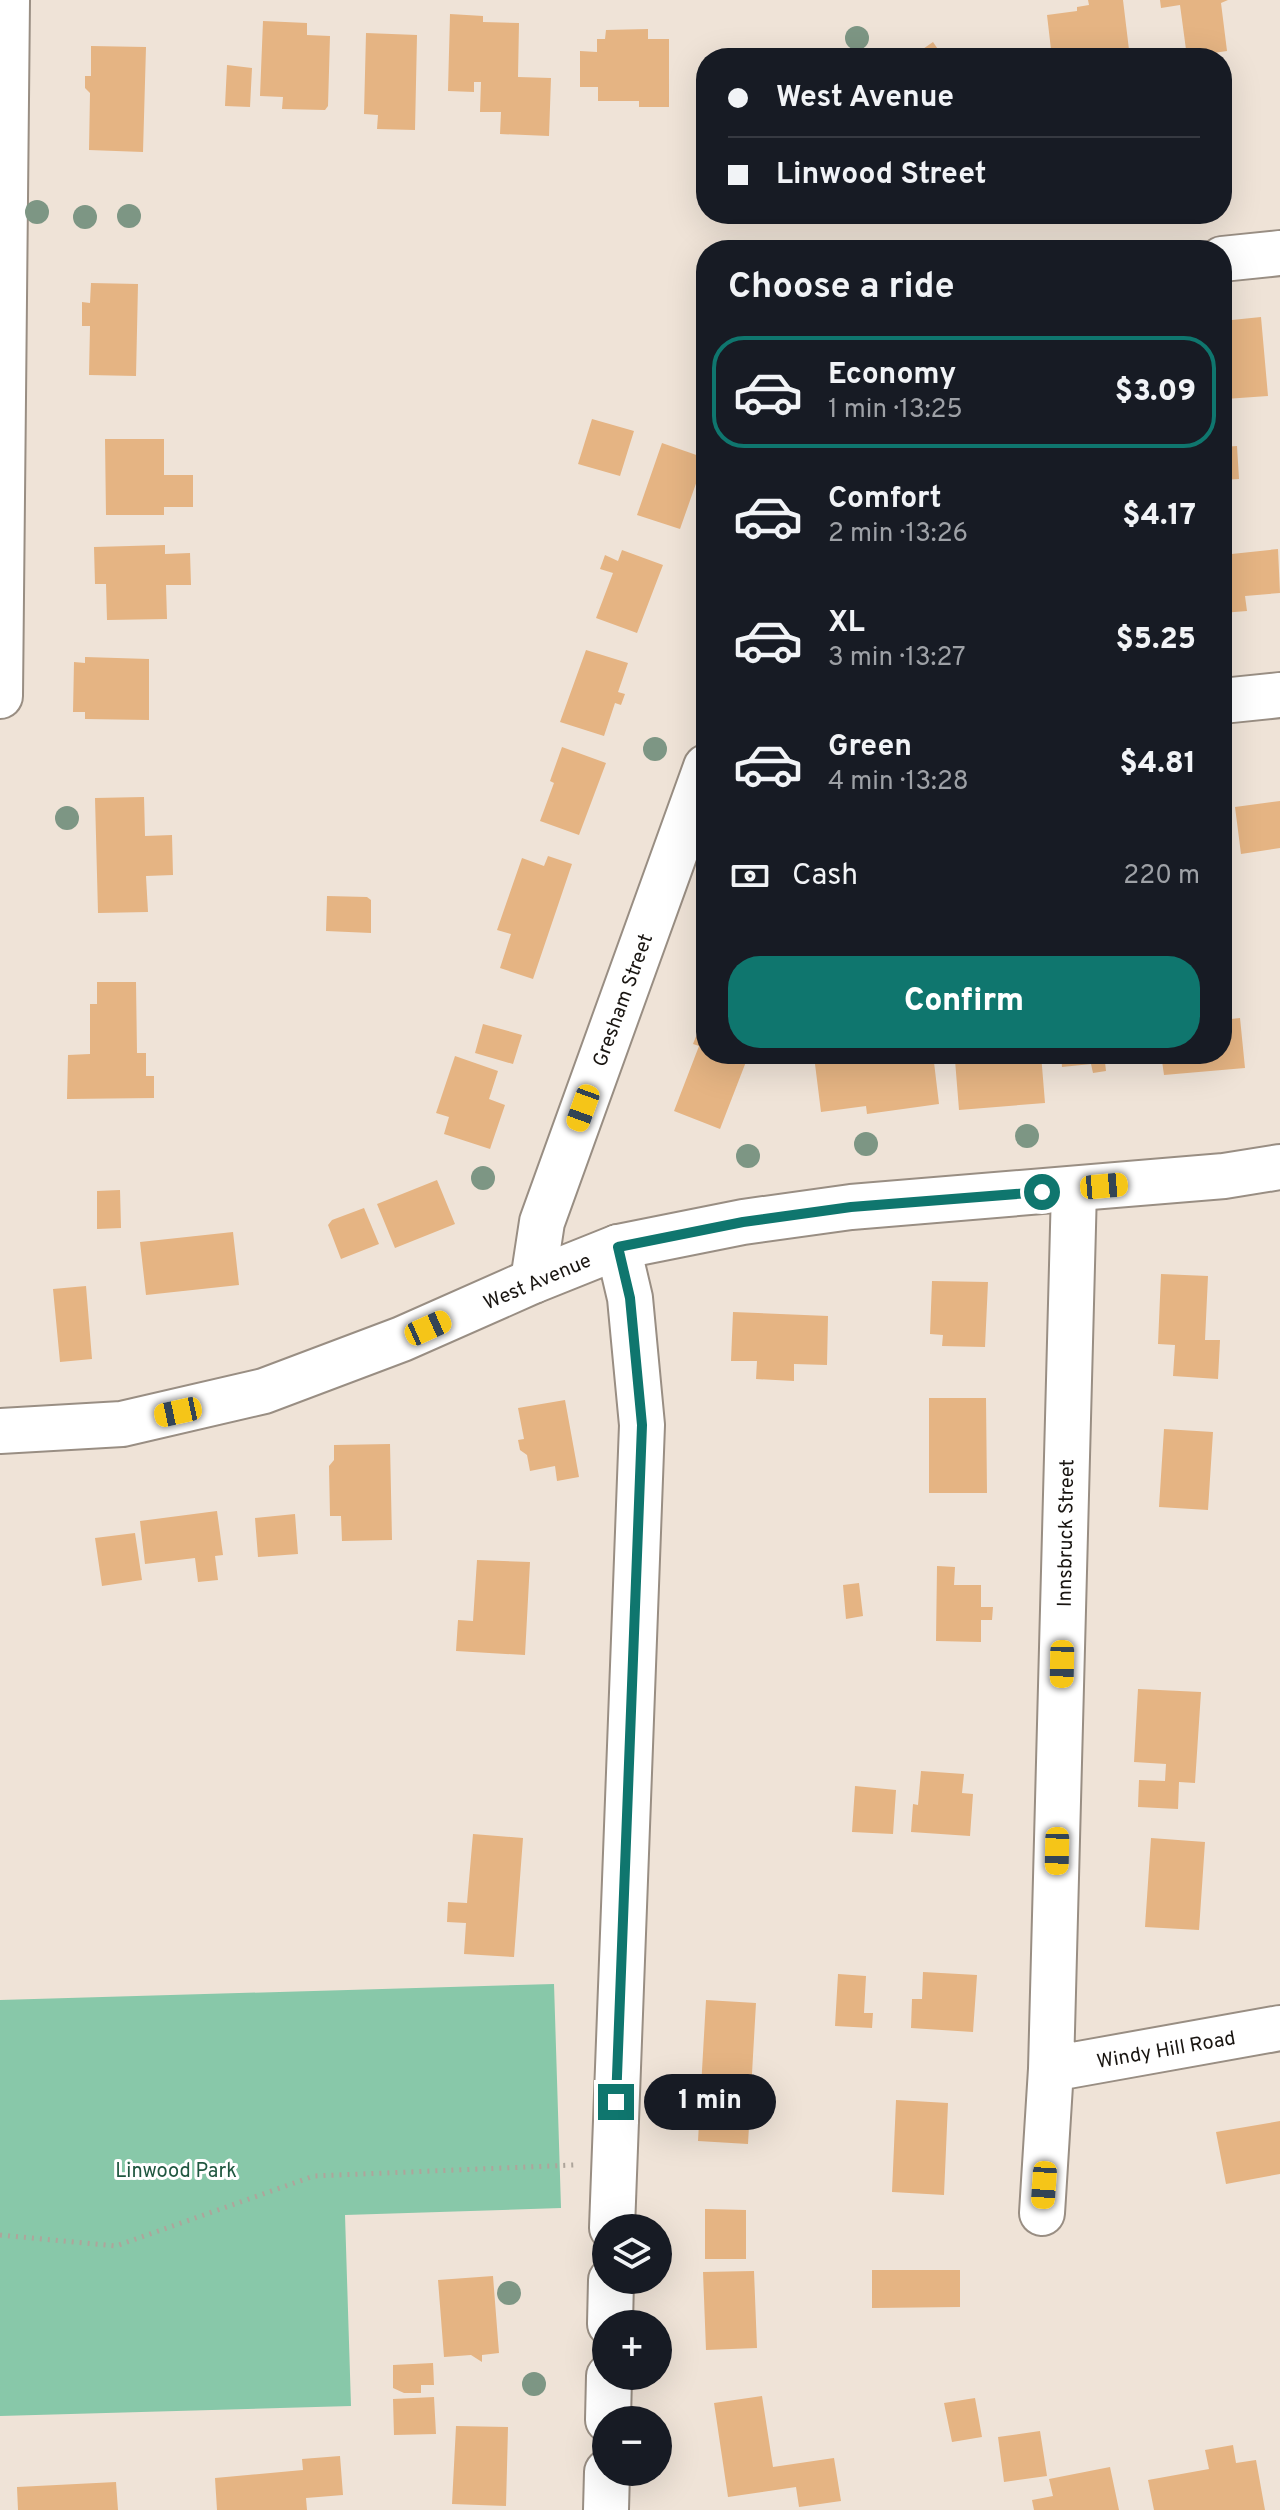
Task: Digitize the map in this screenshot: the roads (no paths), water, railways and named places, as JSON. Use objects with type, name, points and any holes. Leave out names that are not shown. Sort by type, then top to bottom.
[{"type":"street","points":[[0,696],[7,0]]},
{"type":"street","points":[[1232,258],[1280,253]]},
{"type":"street","points":[[1232,700],[1280,695]]},
{"type":"street","name":"Gresham Street","points":[[533,1281],[542,1222],[696,795]]},
{"type":"street","name":"West Avenue","points":[[0,1431],[122,1424],[264,1391],[402,1339],[618,1247],[743,1222],[851,1207],[1224,1176],[1280,1167]]},
{"type":"street","name":"Innsbruck Street","points":[[1042,2213],[1051,2069],[1074,1189]]},
{"type":"street","points":[[612,2214],[642,1425],[630,1298],[618,1247]]},
{"type":"street","name":"Windy Hill Road","points":[[1051,2069],[1280,2028]]},
{"type":"street","points":[[606,2510],[607,2486]]},
{"type":"park label","name":"Linwood Park","points":[[176,2170]]}]
